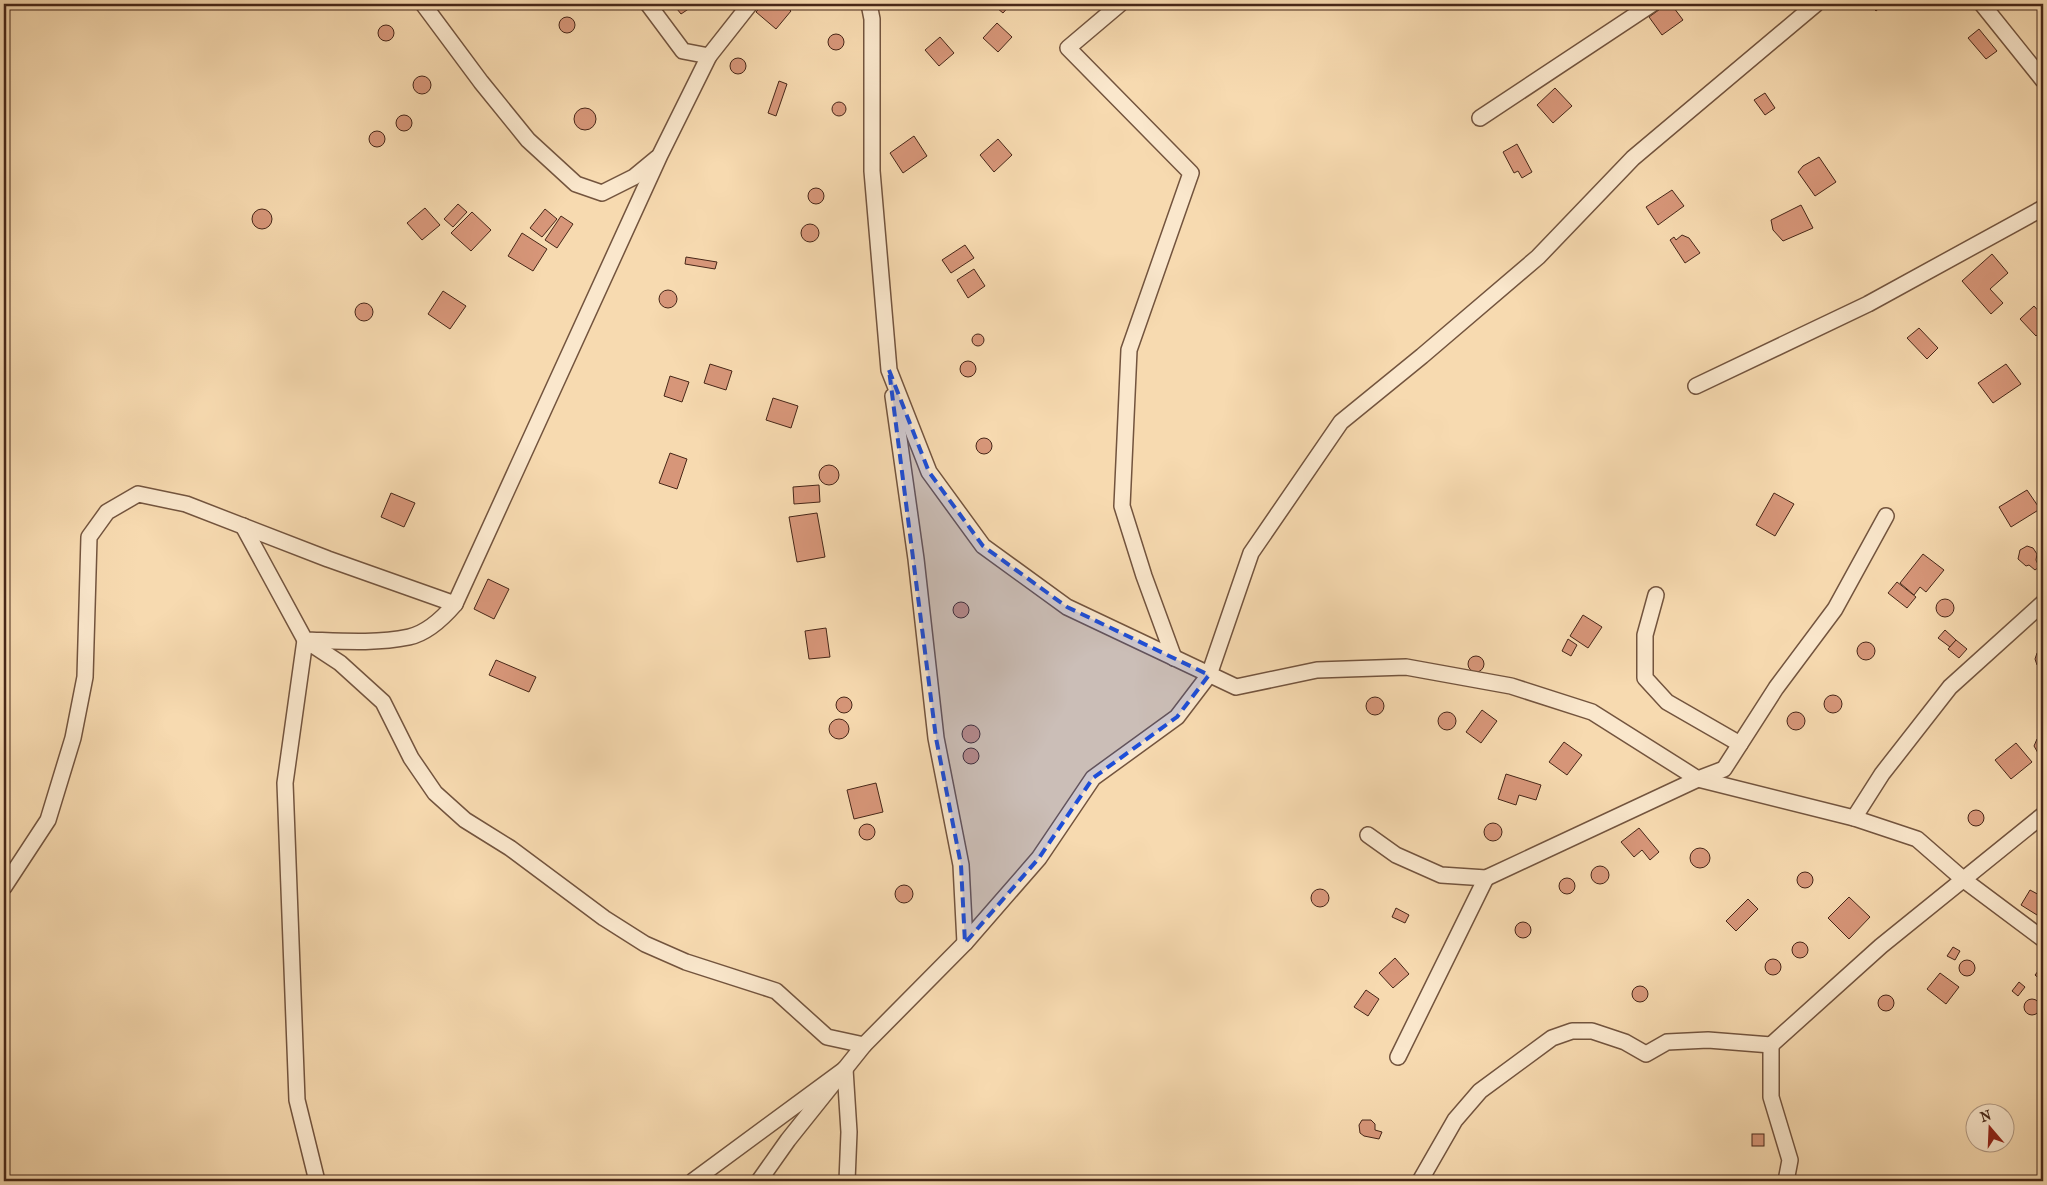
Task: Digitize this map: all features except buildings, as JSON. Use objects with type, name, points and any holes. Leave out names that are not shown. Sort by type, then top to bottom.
[{"type":"street","points":[[423,4],[481,82],[528,140],[576,184],[602,194],[634,177],[660,155]]},
{"type":"street","points":[[648,4],[683,51],[709,56]]},
{"type":"street","points":[[305,640],[354,641],[410,636],[441,620],[455,604],[660,155],[709,56],[750,4]]},
{"type":"street","points":[[869,4],[872,19],[872,171],[889,370],[916,559],[936,738],[961,865],[965,943]]},
{"type":"street","points":[[1120,4],[1068,48],[1191,173],[1129,350],[1122,506],[1144,576],[1174,658]]},
{"type":"street","points":[[1480,118],[1652,4]]},
{"type":"street","points":[[759,1181],[864,1045],[965,943],[1040,858],[1093,778],[1177,717],[1209,674],[1251,553],[1341,422],[1538,257],[1633,158],[1816,4]]},
{"type":"street","points":[[1982,4],[2043,80]]},
{"type":"street","points":[[1696,386],[1868,304],[2043,208]]},
{"type":"street","points":[[889,370],[929,472],[983,546],[1067,607],[1236,687],[1317,670],[1406,667],[1511,686],[1592,712],[1698,779],[1854,818],[1917,838],[1964,880],[2043,939]]},
{"type":"street","points":[[4,886],[48,820],[73,738],[85,677],[89,536],[107,512],[138,494],[186,504],[328,559],[455,604]]},
{"type":"street","points":[[1368,835],[1396,855],[1441,875],[1486,878],[1698,779],[1724,769],[1776,688],[1835,609],[1886,516]]},
{"type":"street","points":[[243,526],[305,640],[340,662],[383,702],[411,758],[434,793],[465,820],[510,848],[604,918],[644,944],[686,962],[776,991],[827,1038],[864,1045]]},
{"type":"street","points":[[1656,595],[1645,635],[1645,678],[1668,702],[1740,744]]},
{"type":"street","points":[[1854,818],[1882,774],[1950,688],[2043,603]]},
{"type":"street","points":[[305,640],[285,784],[297,1100],[318,1181]]},
{"type":"street","points":[[1420,1181],[1455,1120],[1480,1091],[1552,1038],[1572,1030],[1592,1030],[1624,1042],[1646,1054],[1667,1042],[1708,1040],[1771,1045],[1881,946],[2043,815]]},
{"type":"street","points":[[1398,1057],[1486,878]]},
{"type":"street","points":[[1771,1045],[1771,1096],[1790,1160],[1786,1181]]},
{"type":"street","points":[[694,1181],[845,1069]]},
{"type":"street","points":[[845,1069],[849,1132],[847,1181]]},
{"type":"highlighted area","points":[[889,370],[929,472],[983,546],[1067,607],[1209,675],[1177,717],[1093,778],[1039,858],[965,943],[961,865],[936,738]]}]
